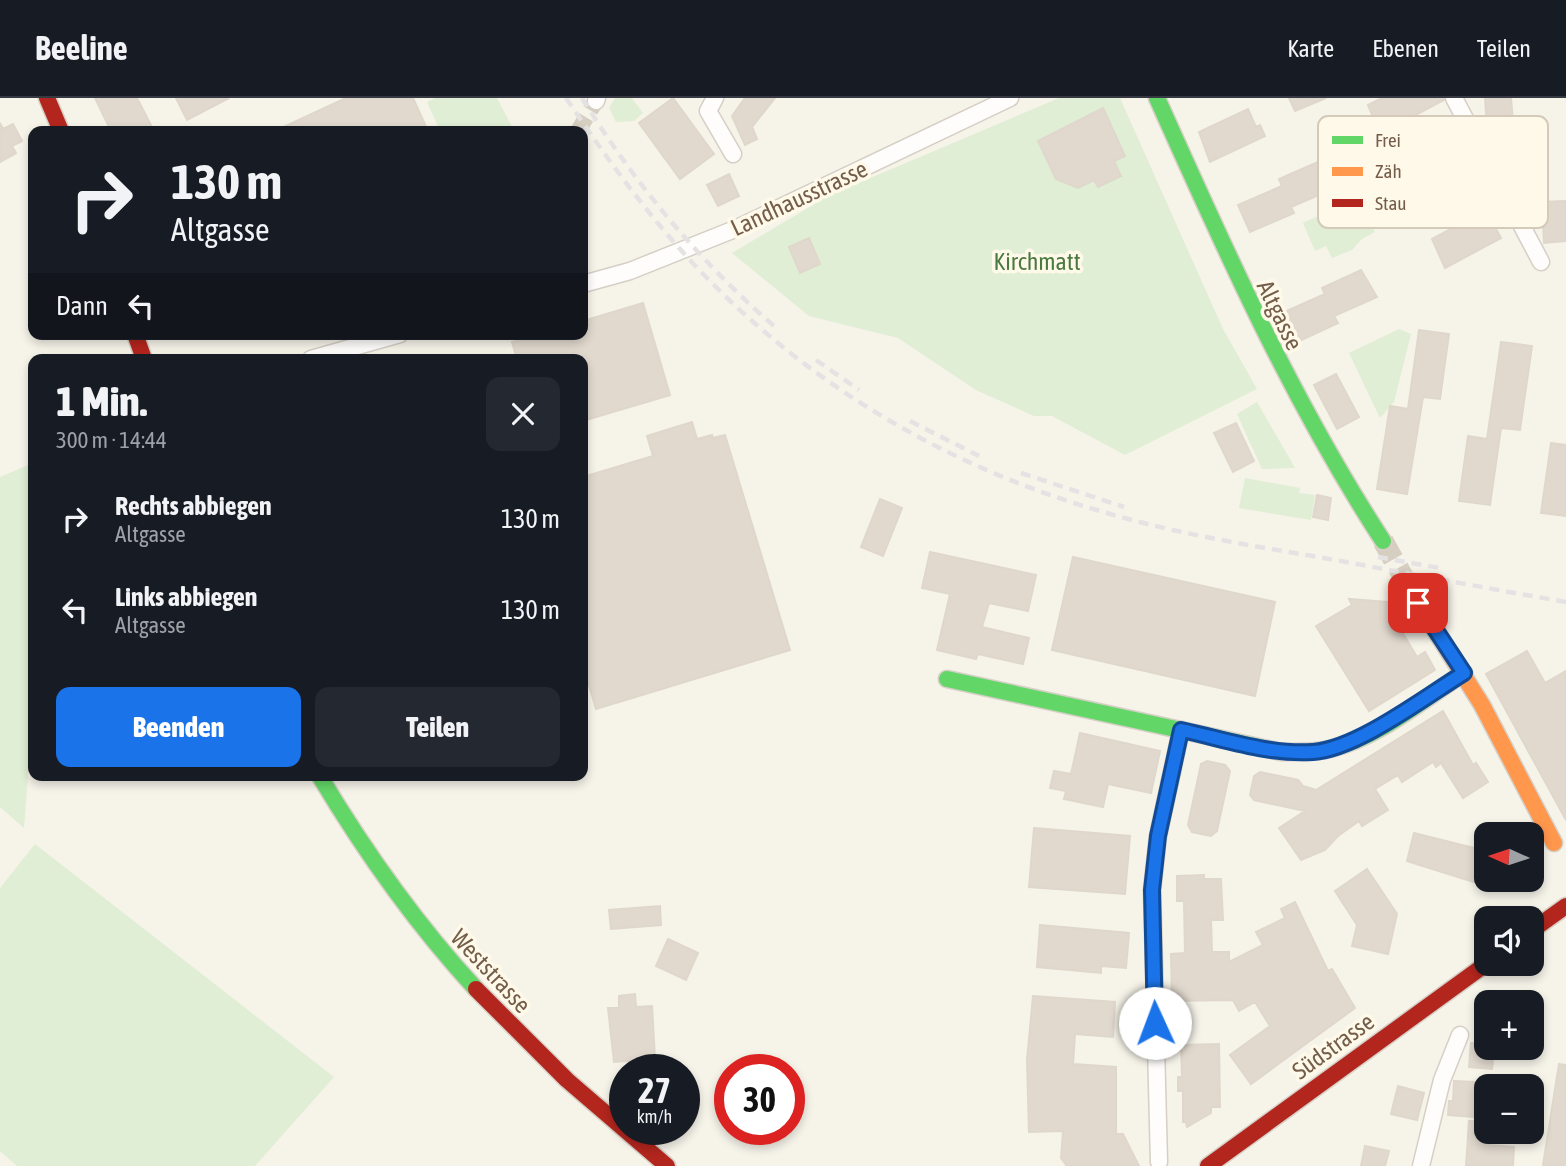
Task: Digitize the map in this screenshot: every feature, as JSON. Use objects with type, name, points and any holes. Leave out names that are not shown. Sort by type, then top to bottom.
[{"type":"street","points":[[47,98],[59,126]]},
{"type":"street","points":[[715,98],[708,111],[733,154]]},
{"type":"street","name":"Landhausstrasse","points":[[588,283],[630,271],[724,233],[1010,98]]},
{"type":"street","name":"Altgasse","points":[[1157,98],[1242,290],[1293,391],[1340,477],[1382,541]]},
{"type":"street","points":[[1454,98],[1464,116]]},
{"type":"street","points":[[1523,228],[1541,262]]},
{"type":"street","points":[[329,354],[379,340]]},
{"type":"street","points":[[1418,603],[1464,673],[1554,843]]},
{"type":"street","points":[[947,679],[1281,751],[1315,752],[1364,735],[1464,673]]},
{"type":"street","points":[[1159,1163],[1152,890],[1158,836],[1181,730]]},
{"type":"street","name":"Weststrasse","points":[[322,781],[355,837],[391,888],[463,976],[559,1074],[667,1166]]},
{"type":"street","points":[[1544,922],[1566,906]]},
{"type":"street","name":"Südstrasse","points":[[1208,1166],[1474,973]]},
{"type":"street","points":[[1421,1166],[1442,1080],[1460,1035]]},
{"type":"green space","points":[[435,98],[497,98],[511,126],[438,126],[427,102]]},
{"type":"green space","points":[[615,98],[632,98],[643,113],[634,121],[616,122],[609,108]]},
{"type":"green space","name":"Kirchmatt","points":[[1059,98],[1120,98],[1223,329],[1257,389],[1125,455],[1052,416],[1034,416],[976,390],[898,338],[809,316],[732,253],[828,196]]},
{"type":"green space","points":[[1318,216],[1318,228],[1373,228],[1375,232],[1362,239],[1352,250],[1332,258],[1326,246],[1315,251],[1303,223]]},
{"type":"green space","points":[[1399,329],[1411,334],[1394,402],[1380,418],[1349,353]]},
{"type":"green space","points":[[1257,402],[1295,468],[1262,469],[1237,414]]},
{"type":"green space","points":[[28,465],[28,776],[24,828],[0,807],[0,477]]},
{"type":"green space","points":[[1245,478],[1300,488],[1299,493],[1315,495],[1311,520],[1239,508]]},
{"type":"green space","points":[[35,844],[334,1077],[255,1166],[17,1166],[0,1151],[0,888]]},
{"type":"building","points":[[95,98],[137,98],[151,126],[109,126]]},
{"type":"building","points":[[176,98],[229,98],[187,120]]},
{"type":"building","points":[[346,98],[413,98],[426,126],[286,126]]},
{"type":"building","points":[[673,98],[714,154],[680,179],[639,123]]},
{"type":"building","points":[[745,98],[775,98],[752,127],[757,139],[745,145],[732,116]]},
{"type":"building","points":[[1289,98],[1326,98],[1295,111]]},
{"type":"building","points":[[1382,98],[1444,98],[1414,116],[1373,116],[1368,105]]},
{"type":"building","points":[[1485,98],[1511,98],[1512,116],[1486,116]]},
{"type":"building","points":[[1103,108],[1125,156],[1114,161],[1121,176],[1098,187],[1094,180],[1078,188],[1056,179],[1038,141]]},
{"type":"building","points":[[1248,109],[1256,127],[1260,125],[1265,136],[1210,162],[1199,132]]},
{"type":"building","points":[[0,123],[3,129],[13,124],[22,141],[12,146],[16,153],[0,162]]},
{"type":"building","points":[[1318,162],[1318,195],[1291,207],[1294,213],[1250,232],[1238,205],[1282,186],[1279,179]]},
{"type":"building","points":[[729,174],[739,196],[718,206],[707,185]]},
{"type":"building","points":[[1566,201],[1566,241],[1544,243],[1543,228],[1548,228],[1548,202]]},
{"type":"building","points":[[1453,228],[1496,228],[1501,238],[1445,268],[1432,239]]},
{"type":"building","points":[[809,238],[820,264],[800,273],[789,247]]},
{"type":"building","points":[[1361,270],[1377,297],[1334,316],[1338,323],[1293,344],[1282,313],[1325,294],[1322,288]]},
{"type":"building","points":[[643,303],[670,395],[588,420],[588,354],[516,354],[512,342],[519,340],[588,340],[588,320]]},
{"type":"building","points":[[1419,330],[1449,334],[1440,399],[1423,397],[1407,494],[1377,489],[1390,406],[1408,409]]},
{"type":"building","points":[[1501,342],[1532,346],[1520,430],[1501,428],[1490,505],[1459,501],[1468,436],[1487,439]]},
{"type":"building","points":[[1336,374],[1359,417],[1337,429],[1314,385]]},
{"type":"building","points":[[692,422],[697,439],[725,435],[790,650],[596,709],[588,682],[588,476],[653,456],[647,436]]},
{"type":"building","points":[[1236,423],[1254,461],[1233,472],[1214,433]]},
{"type":"building","points":[[1551,443],[1566,445],[1566,516],[1541,513]]},
{"type":"building","points":[[1317,495],[1331,498],[1328,520],[1313,517]]},
{"type":"building","points":[[880,499],[902,508],[883,556],[861,547]]},
{"type":"building","points":[[930,552],[1036,575],[1028,611],[989,603],[982,627],[1029,638],[1023,664],[978,654],[976,659],[937,650],[950,594],[922,588]]},
{"type":"building","points":[[1073,557],[1275,602],[1255,696],[1052,650]]},
{"type":"building","points":[[1394,598],[1404,614],[1395,620],[1417,657],[1425,652],[1435,670],[1369,711],[1316,626],[1352,605],[1349,599],[1388,602]]},
{"type":"building","points":[[1527,651],[1545,683],[1566,671],[1566,820],[1486,674]]},
{"type":"building","points":[[1443,711],[1473,765],[1476,763],[1488,782],[1463,798],[1441,763],[1436,767],[1433,762],[1402,782],[1398,775],[1375,789],[1388,810],[1362,826],[1359,821],[1338,836],[1325,850],[1301,860],[1279,828],[1305,811],[1254,800],[1250,795],[1254,776],[1260,772],[1298,780],[1303,786],[1316,790]]},
{"type":"building","points":[[1080,733],[1160,751],[1151,793],[1108,784],[1103,807],[1064,799],[1066,791],[1050,788],[1054,771],[1071,774]]},
{"type":"building","points":[[1207,761],[1225,765],[1230,771],[1217,831],[1211,836],[1192,832],[1188,825],[1201,764]]},
{"type":"building","points":[[1034,828],[1130,836],[1125,894],[1029,887]]},
{"type":"building","points":[[1414,833],[1474,848],[1474,882],[1407,861]]},
{"type":"building","points":[[1367,869],[1397,914],[1388,954],[1352,946],[1357,925],[1335,891]]},
{"type":"building","points":[[1204,875],[1204,879],[1221,879],[1223,920],[1211,920],[1212,952],[1229,952],[1229,962],[1263,945],[1256,932],[1285,918],[1281,909],[1295,902],[1328,971],[1332,969],[1355,1008],[1251,1084],[1230,1055],[1270,1026],[1255,1002],[1239,1011],[1233,1000],[1172,1001],[1171,954],[1185,953],[1184,901],[1177,901],[1177,876]]},
{"type":"building","points":[[660,906],[661,925],[611,929],[609,910]]},
{"type":"building","points":[[1040,925],[1129,933],[1126,968],[1101,966],[1101,973],[1037,967]]},
{"type":"building","points":[[668,939],[698,953],[686,980],[656,966]]},
{"type":"building","points":[[635,994],[636,1007],[652,1006],[655,1054],[613,1054],[608,1008],[619,1008],[619,996]]},
{"type":"building","points":[[1033,996],[1115,1002],[1113,1037],[1075,1034],[1073,1064],[1116,1067],[1116,1134],[1123,1134],[1139,1166],[1067,1166],[1061,1158],[1063,1131],[1029,1132],[1027,1060]]},
{"type":"building","points":[[1471,1043],[1474,1043],[1474,1060],[1493,1060],[1492,1069],[1469,1067]]},
{"type":"building","points":[[1219,1044],[1220,1107],[1211,1107],[1211,1113],[1187,1127],[1186,1122],[1183,1122],[1183,1091],[1178,1091],[1178,1077],[1182,1077],[1181,1045]]},
{"type":"building","points":[[1559,1064],[1566,1065],[1566,1166],[1550,1166],[1543,1165]]},
{"type":"building","points":[[1454,1081],[1474,1082],[1474,1117],[1448,1115],[1449,1101],[1453,1101]]},
{"type":"building","points":[[1398,1086],[1424,1093],[1417,1120],[1391,1114]]},
{"type":"building","points":[[1469,1121],[1474,1121],[1474,1144],[1514,1147],[1513,1166],[1466,1166]]},
{"type":"building","points":[[1365,1146],[1389,1151],[1385,1166],[1361,1166]]},
{"type":"tunnel","points":[[581,126],[596,101]]},
{"type":"tunnel","points":[[1383,541],[1418,603]]},
{"type":"railway","points":[[566,98],[585,126]]},
{"type":"railway","points":[[582,98],[624,161],[670,220],[720,275],[775,327]]},
{"type":"railway","points":[[588,130],[680,249],[723,294],[764,331],[807,366],[852,397],[898,426],[947,451],[1048,494],[1160,527],[1566,602]]},
{"type":"railway","points":[[816,360],[859,390]]},
{"type":"railway","points":[[910,421],[979,456]]},
{"type":"railway","points":[[1021,473],[1124,507]]},
{"type":"railway","points":[[1378,557],[1440,568]]},
{"type":"traffic: fast","points":[[1157,98],[1234,268],[1289,379],[1383,541]]},
{"type":"traffic: fast","points":[[947,679],[1281,752],[1300,752],[1330,749],[1366,736],[1400,717],[1464,673]]},
{"type":"traffic: fast","points":[[323,781],[392,886],[432,939],[476,989]]},
{"type":"traffic: slow","points":[[1418,603],[1482,705],[1554,843]]},
{"type":"traffic: jam","points":[[47,98],[59,126]]},
{"type":"traffic: jam","points":[[137,340],[142,354]]},
{"type":"traffic: jam","points":[[1544,922],[1566,906]]},
{"type":"traffic: jam","points":[[1208,1166],[1474,973]]},
{"type":"traffic: jam","points":[[476,989],[567,1080],[667,1166]]},
{"type":"route","points":[[1155,1023],[1152,890],[1158,836],[1181,730],[1281,751],[1315,752],[1364,735],[1464,673],[1418,603]]}]
